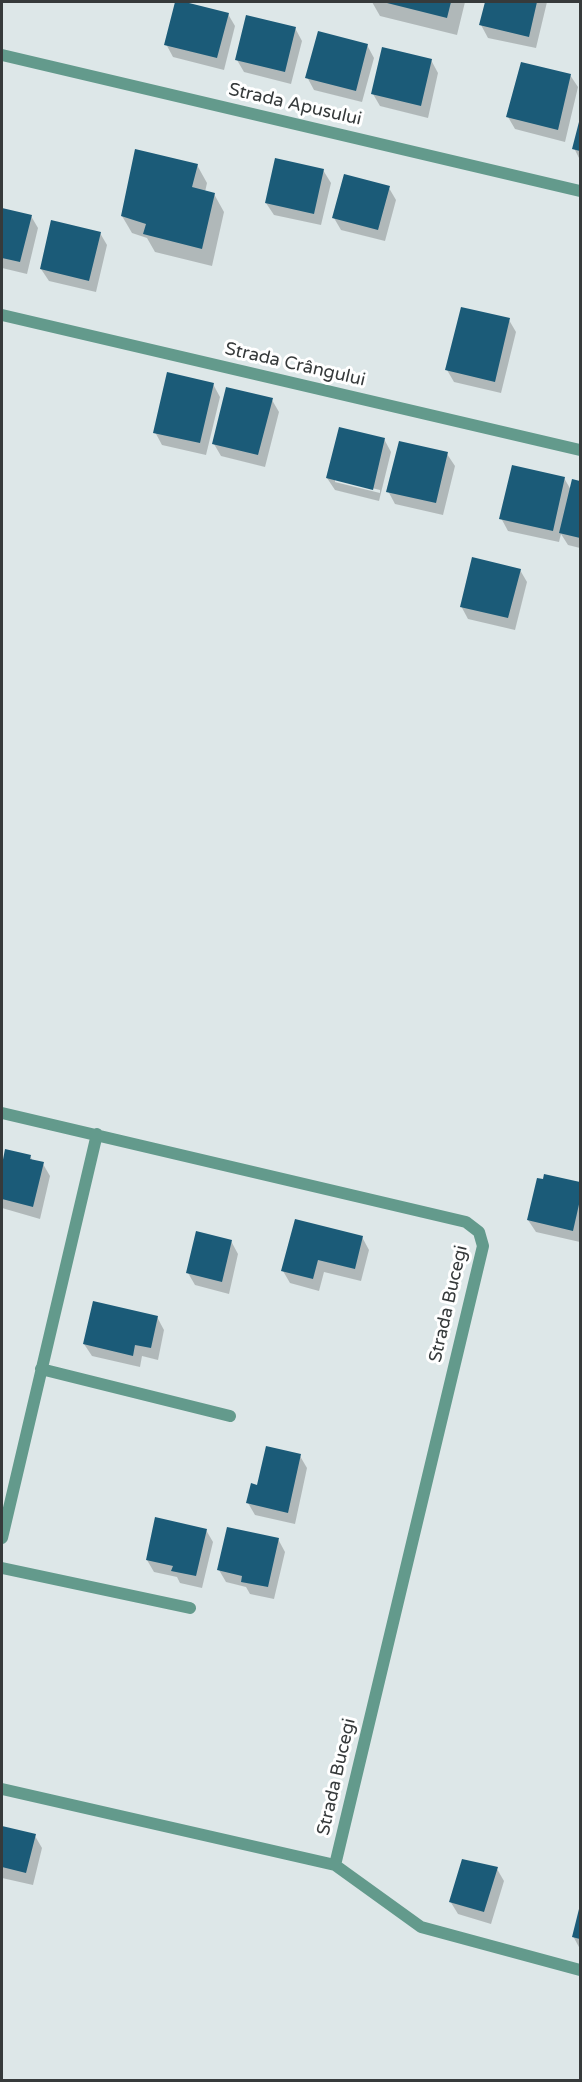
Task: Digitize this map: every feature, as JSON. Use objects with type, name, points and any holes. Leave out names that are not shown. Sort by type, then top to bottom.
[{"type":"street","name":"Strada Apusului","points":[[2,55],[580,191]]},
{"type":"street","name":"Strada Crângului","points":[[2,315],[580,450]]},
{"type":"street","name":"Strada Bucegi","points":[[2,1113],[466,1222],[479,1232],[483,1246],[335,1865]]},
{"type":"street","points":[[2,1538],[97,1134]]},
{"type":"street","points":[[41,1369],[230,1416]]},
{"type":"street","points":[[2,1568],[190,1608]]},
{"type":"street","name":"Strada Bucegi","points":[[2,1789],[335,1865],[421,1927],[580,1970]]},
{"type":"building","points":[[175,2],[185,2],[229,13],[217,58],[164,45]]},
{"type":"building","points":[[383,2],[451,2],[447,18]]},
{"type":"building","points":[[485,2],[537,2],[529,37],[479,25]]},
{"type":"building","points":[[246,15],[296,27],[285,72],[235,60]]},
{"type":"building","points":[[318,31],[368,44],[356,91],[305,78]]},
{"type":"building","points":[[382,47],[432,59],[421,106],[371,94]]},
{"type":"building","points":[[521,62],[571,74],[558,130],[506,117]]},
{"type":"building","points":[[580,118],[580,151],[572,149]]},
{"type":"building","points":[[135,149],[198,164],[192,187],[215,193],[202,249],[143,234],[146,224],[121,216]]},
{"type":"building","points":[[275,158],[324,169],[314,214],[265,203]]},
{"type":"building","points":[[344,174],[390,186],[378,230],[332,218]]},
{"type":"building","points":[[2,208],[32,215],[20,262],[2,258]]},
{"type":"building","points":[[51,220],[101,232],[89,281],[40,269]]},
{"type":"building","points":[[461,307],[510,318],[495,382],[445,370]]},
{"type":"building","points":[[167,372],[214,383],[200,443],[153,433]]},
{"type":"building","points":[[226,387],[273,398],[258,455],[212,444]]},
{"type":"building","points":[[339,427],[385,438],[373,490],[326,478]]},
{"type":"building","points":[[399,441],[448,452],[436,503],[386,492]]},
{"type":"building","points":[[512,465],[565,477],[553,531],[499,519]]},
{"type":"building","points":[[572,479],[580,481],[580,538],[559,533]]},
{"type":"building","points":[[472,557],[521,569],[508,618],[460,607]]},
{"type":"building","points":[[5,1149],[31,1155],[30,1159],[44,1162],[33,1207],[2,1199],[2,1165]]},
{"type":"building","points":[[544,1174],[580,1182],[580,1200],[573,1231],[527,1220],[537,1178],[543,1179]]},
{"type":"building","points":[[295,1219],[363,1236],[355,1269],[318,1260],[313,1279],[281,1271]]},
{"type":"building","points":[[196,1231],[232,1240],[222,1282],[186,1273]]},
{"type":"building","points":[[93,1301],[158,1316],[151,1348],[135,1345],[133,1356],[83,1344]]},
{"type":"building","points":[[266,1446],[301,1454],[288,1513],[246,1503],[251,1483],[257,1485]]},
{"type":"building","points":[[155,1517],[207,1529],[196,1576],[171,1571],[173,1566],[146,1560]]},
{"type":"building","points":[[227,1527],[279,1538],[268,1587],[241,1582],[242,1576],[217,1570]]},
{"type":"building","points":[[2,1826],[36,1834],[26,1873],[2,1867]]},
{"type":"building","points":[[462,1859],[498,1867],[484,1912],[449,1902]]},
{"type":"building","points":[[580,1905],[580,1939],[572,1937]]}]
